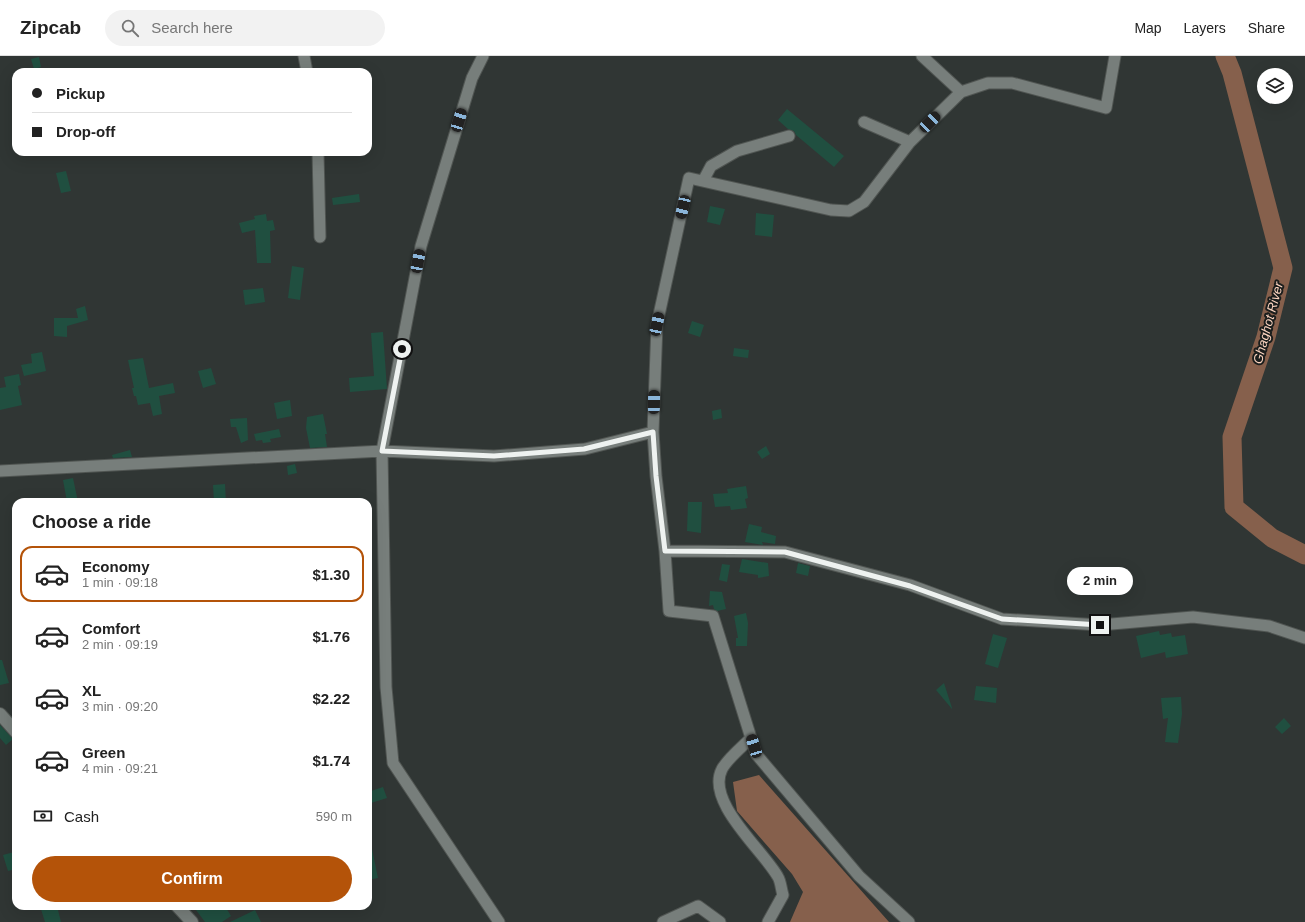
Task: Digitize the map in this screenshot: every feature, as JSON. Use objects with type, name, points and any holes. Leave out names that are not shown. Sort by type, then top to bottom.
[{"type":"street","points":[[304,56],[306,68]]},
{"type":"street","points":[[483,56],[472,78],[421,246],[382,451],[386,687],[393,763],[499,922]]},
{"type":"street","points":[[922,56],[961,92]]},
{"type":"street","points":[[909,922],[859,876],[756,754],[713,616],[670,611],[653,432],[657,324],[689,178],[831,210],[849,211],[864,202],[910,142],[961,92],[988,83],[1012,83],[1106,108],[1115,56]]},
{"type":"street","points":[[864,122],[910,142]]},
{"type":"street","points":[[703,181],[711,166],[737,151],[789,136]]},
{"type":"street","points":[[318,156],[320,238]]},
{"type":"street","points":[[0,471],[382,451],[501,455],[584,449],[653,432]]},
{"type":"street","points":[[665,551],[785,552],[910,586],[1002,619],[1100,625],[1193,617],[1269,626],[1305,638]]},
{"type":"street","points":[[0,714],[12,728]]},
{"type":"street","points":[[751,738],[722,768],[718,779],[722,799],[741,830],[778,877],[783,895],[768,922]]},
{"type":"street","points":[[662,922],[698,906],[720,922]]},
{"type":"street","points":[[181,910],[192,922]]},
{"type":"shaded area","points":[[759,775],[889,922],[790,922],[803,892],[792,874],[737,811],[733,782]]},
{"type":"building","points":[[39,57],[41,67],[34,68],[31,59]]},
{"type":"building","points":[[787,109],[844,156],[834,167],[796,135],[794,131],[788,129],[778,120]]},
{"type":"building","points":[[66,171],[71,191],[61,193],[56,173]]},
{"type":"building","points":[[359,194],[360,202],[333,205],[332,198]]},
{"type":"building","points":[[710,206],[725,209],[720,225],[707,222]]},
{"type":"building","points":[[756,213],[774,215],[772,237],[755,235]]},
{"type":"building","points":[[266,214],[267,221],[273,220],[275,230],[270,231],[271,263],[257,263],[255,230],[242,233],[239,223],[255,219],[254,216]]},
{"type":"building","points":[[292,266],[304,268],[300,300],[288,298]]},
{"type":"building","points":[[263,288],[265,302],[245,305],[243,290]]},
{"type":"building","points":[[85,306],[88,320],[67,326],[67,337],[54,336],[54,318],[78,318],[76,309]]},
{"type":"building","points":[[692,321],[704,325],[700,337],[688,333]]},
{"type":"building","points":[[383,332],[387,389],[350,392],[349,378],[374,376],[371,333]]},
{"type":"building","points":[[734,348],[749,350],[748,358],[733,356]]},
{"type":"building","points":[[42,352],[46,371],[24,376],[21,365],[32,363],[31,354]]},
{"type":"building","points":[[143,358],[149,388],[173,383],[175,393],[159,396],[162,414],[153,416],[150,403],[138,405],[136,396],[134,396],[132,388],[134,388],[128,360]]},
{"type":"building","points":[[211,368],[216,384],[203,388],[198,371]]},
{"type":"building","points":[[19,374],[21,385],[18,386],[22,405],[0,410],[0,388],[6,387],[4,377]]},
{"type":"building","points":[[290,400],[292,416],[277,419],[274,403]]},
{"type":"building","points":[[721,409],[722,418],[713,420],[712,411]]},
{"type":"building","points":[[323,414],[327,434],[325,434],[327,447],[310,448],[306,428],[307,417]]},
{"type":"building","points":[[247,418],[248,440],[241,443],[236,427],[231,427],[230,419]]},
{"type":"building","points":[[279,429],[281,437],[270,439],[271,442],[263,443],[262,440],[256,441],[254,434]]},
{"type":"building","points":[[766,446],[770,454],[762,459],[757,452]]},
{"type":"building","points":[[130,450],[132,457],[113,458],[112,455]]},
{"type":"building","points":[[295,464],[297,473],[288,475],[287,466]]},
{"type":"building","points":[[73,478],[77,498],[66,498],[63,480]]},
{"type":"building","points":[[225,484],[226,498],[214,498],[213,485]]},
{"type":"building","points":[[746,486],[748,498],[745,499],[747,508],[731,510],[730,506],[715,507],[713,494],[728,493],[727,489]]},
{"type":"building","points":[[688,502],[702,502],[701,533],[687,531]]},
{"type":"building","points":[[749,524],[762,527],[761,532],[776,536],[775,544],[762,542],[763,545],[745,542]]},
{"type":"building","points":[[742,559],[768,563],[769,576],[758,578],[758,575],[739,572]]},
{"type":"building","points":[[798,563],[810,566],[808,576],[796,573]]},
{"type":"building","points":[[722,564],[730,565],[727,582],[719,580]]},
{"type":"building","points":[[710,591],[722,592],[726,609],[717,611],[714,609],[713,605],[709,606]]},
{"type":"building","points":[[746,613],[748,623],[747,646],[736,646],[736,638],[738,638],[734,616]]},
{"type":"building","points":[[1159,631],[1160,635],[1171,633],[1172,637],[1185,635],[1188,654],[1166,658],[1165,652],[1141,658],[1136,636]]},
{"type":"building","points":[[993,634],[1007,638],[998,668],[985,664]]},
{"type":"building","points":[[0,660],[2,660],[9,683],[0,685]]},
{"type":"building","points":[[944,683],[952,708],[952,709],[936,690]]},
{"type":"building","points":[[976,686],[997,688],[996,703],[974,700]]},
{"type":"building","points":[[1181,697],[1182,714],[1178,743],[1165,742],[1168,718],[1163,719],[1161,698]]},
{"type":"building","points":[[1284,718],[1291,726],[1282,734],[1275,727]]},
{"type":"building","points":[[0,725],[12,738],[12,740],[6,745],[0,738]]},
{"type":"building","points":[[383,787],[387,798],[372,803],[372,791]]},
{"type":"building","points":[[372,849],[378,878],[372,879]]},
{"type":"building","points":[[12,853],[12,870],[8,871],[3,855]]},
{"type":"building","points":[[41,910],[58,910],[61,922],[45,922]]},
{"type":"building","points":[[196,910],[227,910],[231,916],[222,922],[205,922]]},
{"type":"building","points":[[255,910],[261,922],[230,922]]},
{"type":"waterway","name":"Ghaghot River","points":[[1225,56],[1232,73],[1283,268],[1266,337],[1232,437],[1234,507],[1272,538],[1305,555]]},
{"type":"route","points":[[402,349],[382,451],[494,456],[584,449],[653,432],[656,476],[665,551],[785,552],[910,586],[1002,619],[1100,625]]}]
